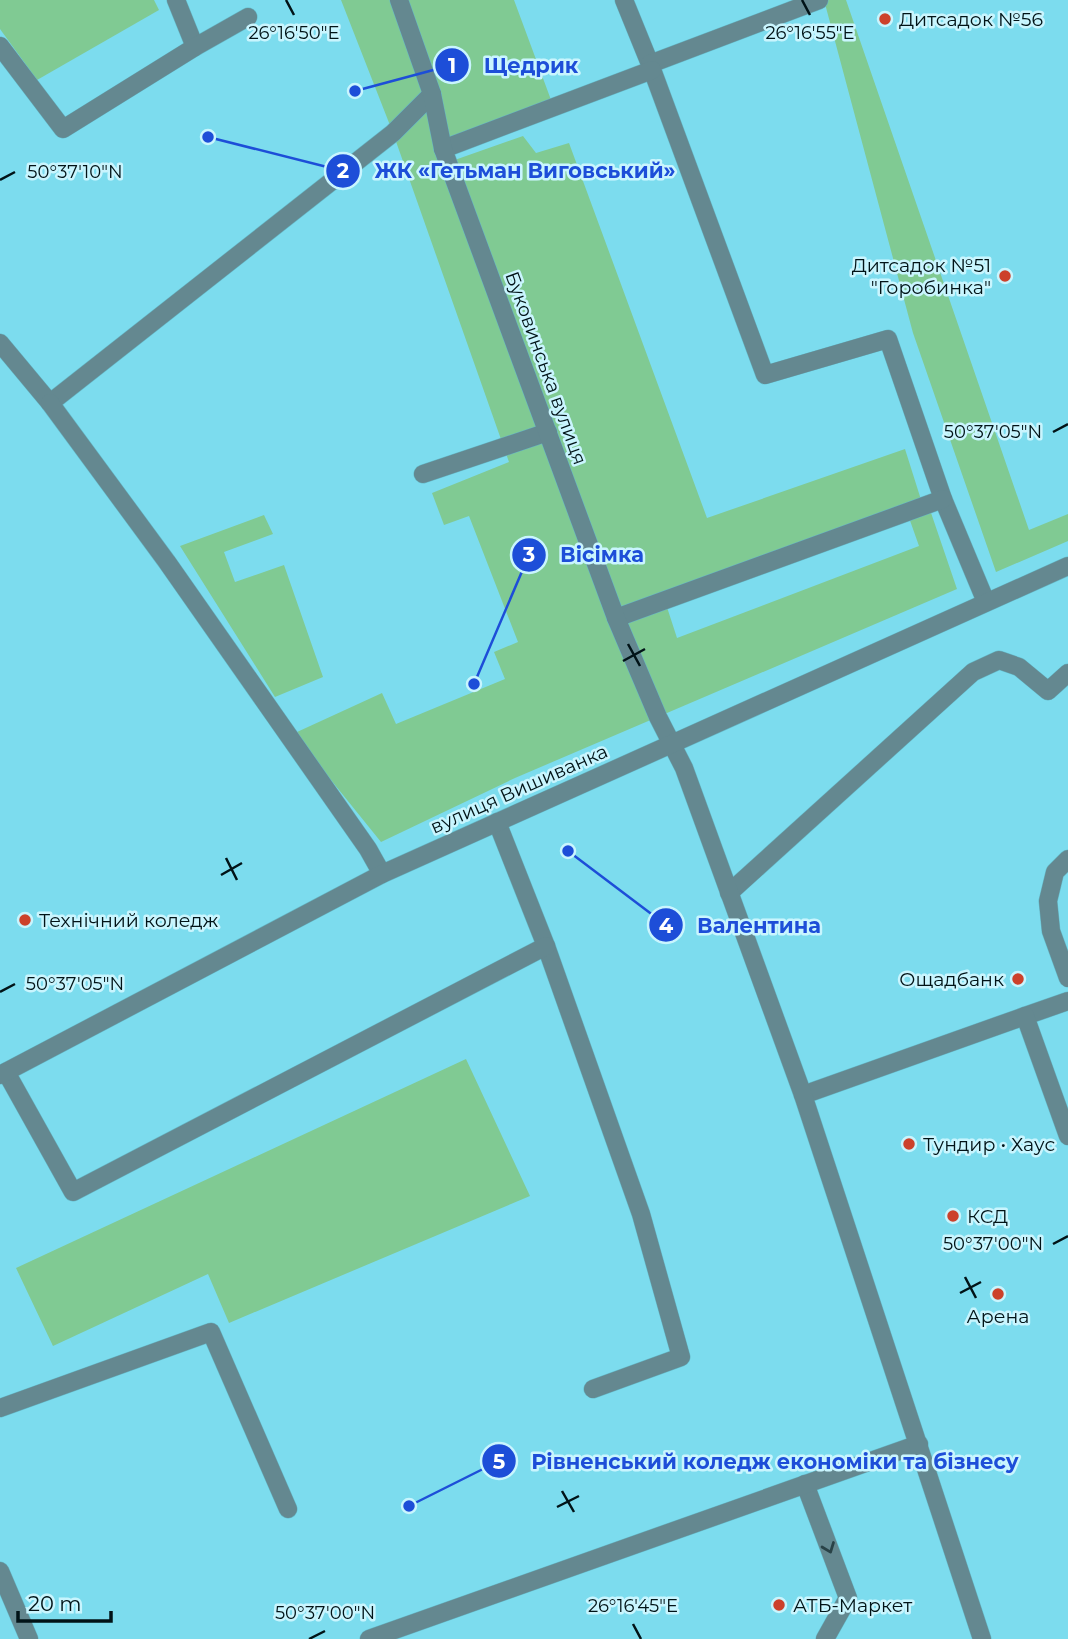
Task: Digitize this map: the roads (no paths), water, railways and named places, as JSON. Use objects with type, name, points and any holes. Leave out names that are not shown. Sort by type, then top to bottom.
[{"type":"street","points":[[176,0],[195,47]]},
{"type":"street","name":"Буковинська вулиця","points":[[399,0],[432,94],[443,149],[616,618],[658,717],[684,768],[803,1095],[982,1639]]},
{"type":"street","points":[[624,0],[765,375],[888,339],[943,499],[986,602]]},
{"type":"street","points":[[443,149],[819,0]]},
{"type":"street","points":[[0,46],[62,129],[248,17]]},
{"type":"street","points":[[50,403],[393,133],[432,94]]},
{"type":"street","points":[[0,343],[50,403],[90,440],[382,874]]},
{"type":"street","points":[[424,474],[548,432]]},
{"type":"street","points":[[616,618],[943,499]]},
{"type":"street","name":"вулиця Вишиванка","points":[[3,1074],[382,874],[1068,566]]},
{"type":"street","points":[[729,892],[973,672],[999,660],[1019,667],[1048,691],[1068,673]]},
{"type":"street","points":[[497,822],[546,946],[641,1214],[681,1357],[593,1389]]},
{"type":"street","points":[[1068,859],[1055,872],[1048,901],[1051,931],[1068,978]]},
{"type":"street","points":[[3,1074],[74,1192],[546,946]]},
{"type":"street","points":[[803,1095],[1068,1001]]},
{"type":"street","points":[[1025,1016],[1068,1136]]},
{"type":"street","points":[[0,1408],[211,1332],[288,1509]]},
{"type":"street","points":[[369,1639],[919,1444]]},
{"type":"street","points":[[805,1484],[848,1598],[825,1639]]},
{"type":"street","points":[[0,1571],[29,1639]]},
{"type":"place","name":"Дитсадок №56","points":[[885,19]]},
{"type":"place","name":"Щедрик","points":[[355,91]]},
{"type":"place","name":"ЖК «Гетьман Виговський»","points":[[208,137]]},
{"type":"place","name":"Дитсадок №51 \"Горобинка\"","points":[[1005,276]]},
{"type":"place","name":"Вiсiмка","points":[[474,684]]},
{"type":"place","name":"Валентина","points":[[568,851]]},
{"type":"place","name":"Технічний коледж","points":[[25,920]]},
{"type":"place","name":"Ощадбанк","points":[[1018,979]]},
{"type":"place","name":"Тундир • Хаус","points":[[909,1144]]},
{"type":"place","name":"КСД","points":[[953,1216]]},
{"type":"place","name":"Арена","points":[[998,1294]]},
{"type":"place","name":"Рівненський коледж економіки та бізнесу","points":[[409,1506]]},
{"type":"place","name":"АТБ-Маркет","points":[[779,1605]]}]
